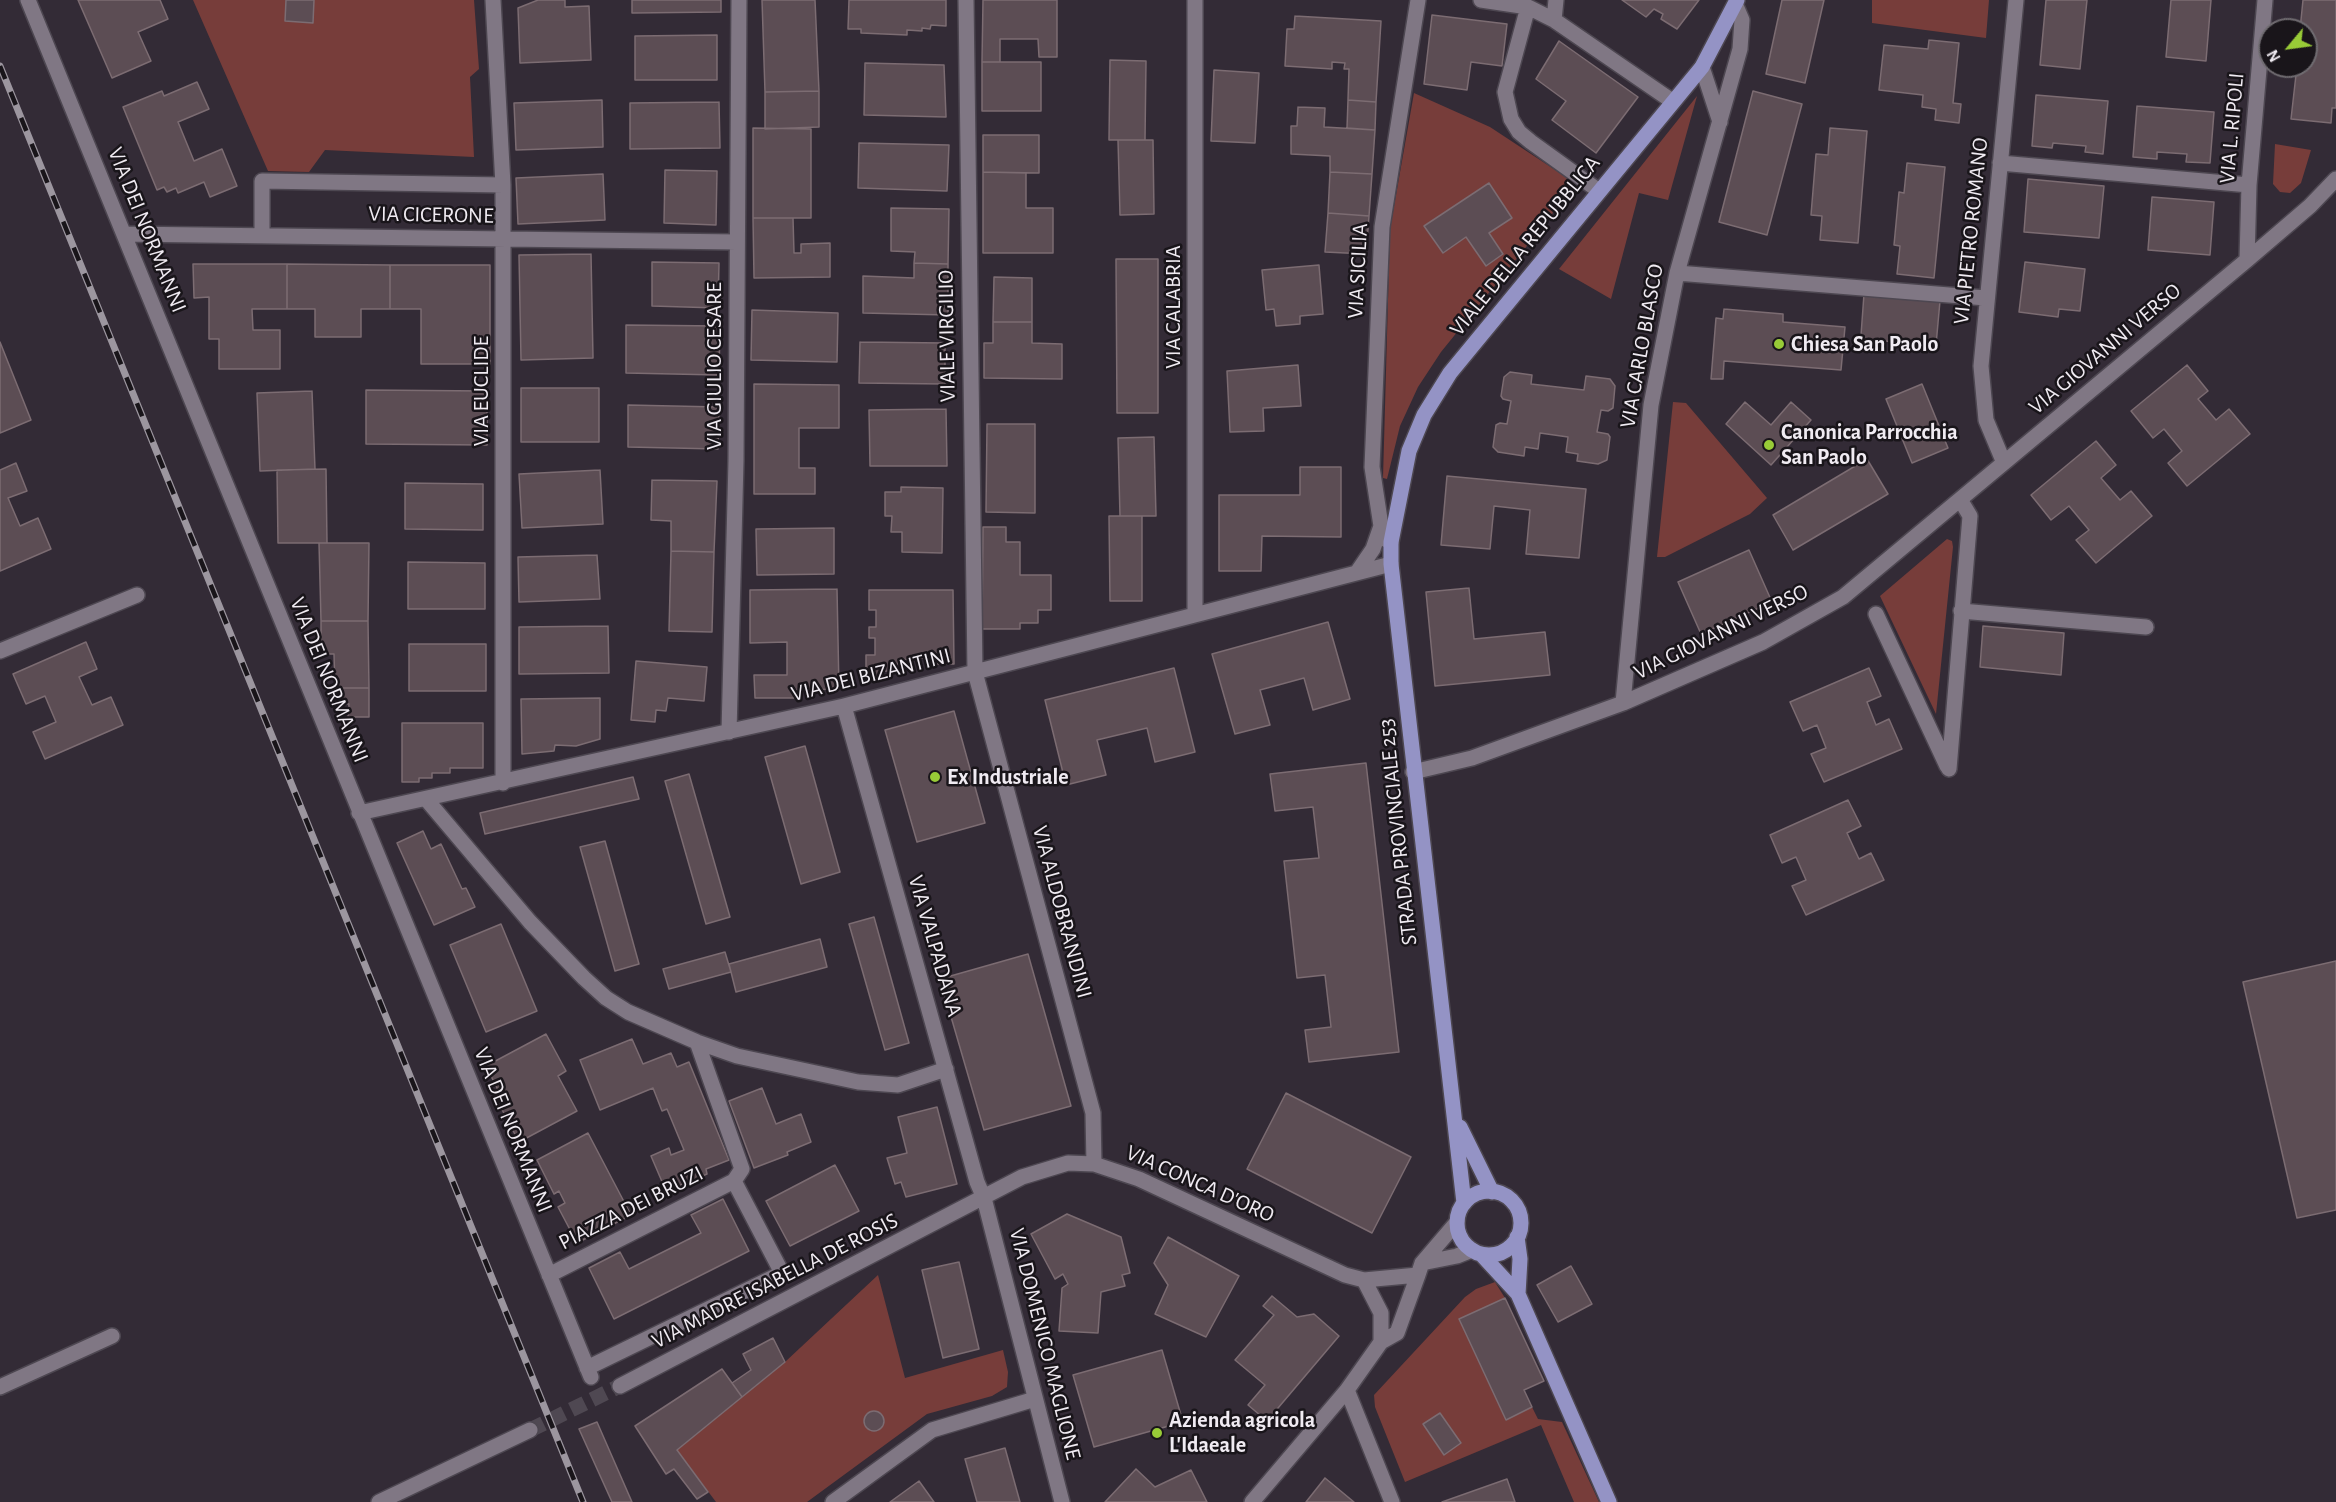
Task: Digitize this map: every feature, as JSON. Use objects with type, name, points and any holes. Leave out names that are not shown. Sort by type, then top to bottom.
[{"type":"main road","name":"VIALE DELLA REPUBBLICA","points":[[1391,542],[1409,452],[1424,415],[1450,373],[1702,67],[1736,3]]},
{"type":"main road","name":"STRADA PROVINCIALE 253","points":[[1391,542],[1391,564],[1413,772],[1464,1203],[1457,1222],[1464,1242],[1518,1294],[1609,1502]]},
{"type":"main road","name":"STRADA PROVINCIALE 253","points":[[1454,1117],[1492,1191],[1502,1194],[1516,1208],[1520,1217],[1517,1237],[1520,1259],[1518,1294]]},
{"type":"main road","points":[[1464,1203],[1472,1196],[1492,1191]]},
{"type":"main road","points":[[1476,1252],[1502,1252],[1517,1237]]},
{"type":"street","name":"VIA DEI NORMANNI","points":[[28,0],[589,1373],[782,1273],[734,1181]]},
{"type":"street","name":"VIA EUCLIDE","points":[[493,0],[504,238],[501,664],[503,783]]},
{"type":"street","name":"VIA GIULIO CESARE","points":[[729,732],[736,461],[739,0]]},
{"type":"street","name":"VIALE VIRGILIO","points":[[966,0],[975,672]]},
{"type":"street","name":"VIA CALABRIA","points":[[1195,0],[1195,614]]},
{"type":"street","name":"VIA SICILIA","points":[[1391,542],[1385,539],[1381,526],[1372,467],[1382,227],[1418,0]]},
{"type":"street","points":[[1481,0],[1528,7],[1554,20],[1672,101]]},
{"type":"street","points":[[1554,20],[1556,0]]},
{"type":"street","name":"VIA PIETRO ROMANO","points":[[2004,463],[1986,420],[1981,366],[2016,0]]},
{"type":"street","name":"VIA L. RIPOLI","points":[[2247,260],[2249,185],[2265,0]]},
{"type":"street","name":"VIA CARLO BLASCO","points":[[1623,703],[1651,405],[1677,273],[1740,49],[1742,20],[1736,3]]},
{"type":"street","points":[[1528,7],[1505,92],[1511,119],[1519,132],[1531,142],[1599,191]]},
{"type":"street","points":[[1702,67],[1720,122]]},
{"type":"street","points":[[2000,163],[2249,185]]},
{"type":"street","name":"VIA GIOVANNI VERSO","points":[[1413,772],[1472,758],[1623,703],[1763,642],[1843,597],[1961,501],[2247,260],[2310,206],[2336,179]]},
{"type":"street","points":[[262,234],[262,181],[503,185]]},
{"type":"street","name":"VIA CICERONE","points":[[124,234],[262,234],[737,242]]},
{"type":"street","points":[[1677,273],[1986,298]]},
{"type":"street","points":[[1876,614],[1949,769],[1970,516],[1961,501]]},
{"type":"street","points":[[1358,571],[1373,549],[1381,526]]},
{"type":"street","name":"VIA DEI BIZANTINI","points":[[359,813],[844,706],[1391,564]]},
{"type":"street","points":[[0,651],[137,595]]},
{"type":"street","points":[[1961,611],[2146,627]]},
{"type":"street","name":"VIA ALDOBRANDINI","points":[[975,672],[1093,1113],[1094,1164]]},
{"type":"street","name":"VIA VALPADANA","points":[[844,706],[977,1182],[984,1198]]},
{"type":"street","points":[[426,800],[530,922],[606,998],[638,1016],[697,1042],[772,1065],[872,1085],[898,1084],[946,1069]]},
{"type":"street","points":[[697,1042],[742,1169],[734,1181]]},
{"type":"street","name":"VIA CONCA D'ORO","points":[[951,1216],[1022,1177],[1044,1169],[1068,1163],[1094,1164],[1139,1179],[1345,1275],[1364,1280]]},
{"type":"street","name":"PIAZZA DEI BRUZI","points":[[549,1275],[734,1181]]},
{"type":"street","name":"VIA DOMENICO MAGLIONE","points":[[984,1198],[1062,1502]]},
{"type":"street","name":"VIA MADRE ISABELLA DE ROSIS","points":[[620,1386],[951,1216]]},
{"type":"street","points":[[1252,1502],[1347,1389],[1381,1342],[1397,1333],[1420,1269],[1457,1222]]},
{"type":"street","points":[[1381,1342],[1381,1313],[1364,1280],[1420,1269],[1476,1252]]},
{"type":"street","points":[[0,1387],[112,1336]]},
{"type":"street","points":[[1347,1389],[1392,1502]]},
{"type":"street","points":[[833,1502],[932,1430],[1035,1399]]},
{"type":"street","points":[[379,1502],[530,1430]]},
{"type":"shaded area","points":[[193,0],[474,0],[479,69],[470,77],[474,157],[325,150],[309,172],[268,171]]},
{"type":"shaded area","points":[[1872,0],[1989,0],[1986,38],[1872,23]]},
{"type":"shaded area","points":[[1414,93],[1490,127],[1575,183],[1567,193],[1560,189],[1552,215],[1441,352],[1418,387],[1400,426],[1387,479],[1383,478],[1390,229]]},
{"type":"shaded area","points":[[1697,96],[1668,200],[1639,193],[1611,299],[1559,269]]},
{"type":"shaded area","points":[[2275,144],[2311,150],[2301,183],[2290,193],[2280,192],[2273,184]]},
{"type":"shaded area","points":[[1673,402],[1686,403],[1767,498],[1750,514],[1665,557],[1657,557]]},
{"type":"shaded area","points":[[1947,539],[1952,541],[1953,547],[1936,714],[1880,596]]},
{"type":"shaded area","points":[[878,1275],[905,1378],[1003,1350],[1008,1372],[1007,1387],[992,1396],[927,1414],[807,1502],[716,1502],[677,1450],[785,1362]]},
{"type":"shaded area","points":[[1495,1282],[1505,1298],[1506,1419],[1532,1407],[1538,1419],[1562,1422],[1599,1502],[1574,1502],[1541,1425],[1405,1482],[1375,1407],[1374,1395],[1465,1297],[1476,1289]]},
{"type":"building","points":[[78,0],[160,0],[168,19],[138,32],[151,61],[112,78]]},
{"type":"building","points":[[286,0],[314,0],[313,23],[285,21]]},
{"type":"building","points":[[538,0],[565,0],[565,7],[589,6],[591,60],[520,63],[518,8]]},
{"type":"building","points":[[632,0],[721,0],[721,12],[632,13]]},
{"type":"building","points":[[762,0],[815,0],[819,91],[765,92]]},
{"type":"building","points":[[849,0],[946,0],[946,26],[931,25],[930,29],[922,28],[922,31],[907,30],[907,35],[861,33],[861,29],[848,29]]},
{"type":"building","points":[[983,0],[1057,0],[1057,57],[1039,57],[1038,39],[1000,39],[1000,62],[982,62]]},
{"type":"building","points":[[1622,0],[1699,0],[1677,29],[1661,19],[1663,14],[1654,9],[1646,17]]},
{"type":"building","points":[[1782,0],[1824,0],[1805,83],[1766,74]]},
{"type":"building","points":[[2046,0],[2087,0],[2080,69],[2040,65]]},
{"type":"building","points":[[2171,0],[2211,0],[2206,61],[2166,57]]},
{"type":"building","points":[[2303,0],[2336,0],[2336,108],[2332,108],[2331,123],[2291,119],[2296,78],[2318,78],[2318,18],[2301,18]]},
{"type":"building","points":[[1432,15],[1507,24],[1502,66],[1471,62],[1467,90],[1424,84]]},
{"type":"building","points":[[1295,16],[1381,21],[1376,102],[1348,100],[1349,69],[1344,69],[1345,63],[1332,62],[1332,69],[1285,66],[1287,29],[1294,29]]},
{"type":"building","points":[[717,35],[717,80],[635,80],[635,36]]},
{"type":"building","points":[[1929,40],[1959,43],[1953,103],[1961,104],[1959,123],[1935,120],[1936,109],[1922,107],[1923,95],[1879,90],[1884,45],[1928,49]]},
{"type":"building","points":[[1559,41],[1638,97],[1596,153],[1552,120],[1566,101],[1536,79]]},
{"type":"building","points":[[1110,60],[1146,61],[1145,140],[1109,140]]},
{"type":"building","points":[[982,62],[1041,62],[1041,111],[982,111]]},
{"type":"building","points":[[865,63],[944,65],[946,117],[864,115]]},
{"type":"building","points":[[1214,70],[1259,73],[1255,143],[1211,141]]},
{"type":"building","points":[[197,82],[209,109],[178,122],[194,161],[222,149],[237,186],[210,197],[204,182],[178,193],[176,188],[167,192],[164,187],[157,190],[123,107],[162,91],[164,96]]},
{"type":"building","points":[[819,91],[819,127],[765,129],[765,92]]},
{"type":"building","points":[[1753,91],[1802,104],[1767,235],[1719,222]]},
{"type":"building","points":[[2036,95],[2108,101],[2103,154],[2085,152],[2086,146],[2053,143],[2052,148],[2032,146]]},
{"type":"building","points":[[602,100],[603,147],[516,150],[514,103]]},
{"type":"building","points":[[1348,100],[1376,102],[1375,130],[1347,128]]},
{"type":"building","points":[[719,102],[720,148],[630,149],[630,103]]},
{"type":"building","points":[[2137,106],[2214,112],[2210,163],[2186,162],[2187,154],[2157,152],[2157,159],[2133,157]]},
{"type":"building","points":[[1298,107],[1325,108],[1324,127],[1375,130],[1372,174],[1330,172],[1330,156],[1291,154],[1291,126],[1297,126]]},
{"type":"building","points":[[753,128],[811,129],[811,218],[753,218]]},
{"type":"building","points":[[1830,128],[1867,131],[1858,243],[1820,240],[1822,216],[1811,215],[1816,154],[1828,155]]},
{"type":"building","points":[[983,135],[1039,135],[1039,173],[983,172]]},
{"type":"building","points":[[1118,140],[1153,140],[1154,214],[1120,215]]},
{"type":"building","points":[[859,143],[949,145],[947,191],[858,188]]},
{"type":"building","points":[[1907,163],[1945,167],[1934,278],[1897,274],[1900,246],[1894,245],[1899,192],[1904,193]]},
{"type":"building","points":[[665,170],[717,171],[716,225],[664,223]]},
{"type":"building","points":[[983,172],[1026,173],[1026,208],[1053,208],[1053,253],[983,253]]},
{"type":"building","points":[[1330,172],[1372,174],[1369,216],[1328,213]]},
{"type":"building","points":[[603,174],[605,220],[518,224],[516,178]]},
{"type":"building","points":[[2028,179],[2104,186],[2099,238],[2024,232]]},
{"type":"building","points":[[1489,183],[1512,218],[1489,233],[1503,254],[1486,266],[1466,237],[1443,253],[1424,226]]},
{"type":"building","points":[[2152,197],[2214,202],[2210,255],[2148,250]]},
{"type":"building","points":[[891,208],[949,209],[948,264],[914,263],[915,252],[891,251]]},
{"type":"building","points":[[1328,213],[1369,216],[1366,254],[1325,252]]},
{"type":"building","points":[[753,218],[793,218],[794,253],[801,253],[801,244],[830,243],[830,277],[754,278]]},
{"type":"building","points":[[591,254],[593,358],[521,360],[519,255]]},
{"type":"building","points":[[1116,259],[1158,259],[1158,413],[1117,413]]},
{"type":"building","points":[[652,262],[719,263],[718,308],[652,306]]},
{"type":"building","points":[[2025,262],[2085,269],[2080,311],[2059,309],[2058,317],[2019,312]]},
{"type":"building","points":[[914,263],[948,264],[948,315],[863,313],[863,276],[914,278]]},
{"type":"building","points":[[193,264],[287,264],[287,309],[252,309],[253,330],[280,330],[280,369],[219,369],[219,339],[209,339],[209,297],[194,298]]},
{"type":"building","points":[[287,264],[390,265],[390,309],[361,309],[361,337],[315,337],[315,309],[287,309]]},
{"type":"building","points":[[390,265],[490,265],[490,364],[421,364],[421,309],[390,309]]},
{"type":"building","points":[[1319,265],[1323,314],[1300,316],[1300,324],[1276,326],[1274,309],[1266,310],[1262,270]]},
{"type":"building","points":[[994,277],[1032,278],[1032,322],[993,322]]},
{"type":"building","points":[[1864,294],[1940,301],[1936,345],[1885,341],[1884,351],[1860,349]]},
{"type":"building","name":"Chiesa San Paolo","points":[[1724,309],[1783,314],[1783,322],[1845,327],[1841,370],[1724,361],[1723,379],[1711,379],[1716,318],[1723,319]]},
{"type":"building","points":[[752,310],[838,313],[837,362],[751,360]]},
{"type":"building","points":[[993,322],[1032,322],[1032,343],[1062,344],[1062,379],[984,378],[984,343],[993,343]]},
{"type":"building","points":[[626,325],[720,326],[719,375],[626,373]]},
{"type":"building","points":[[0,342],[31,420],[0,433]]},
{"type":"building","points":[[860,342],[945,343],[945,384],[859,383]]},
{"type":"building","points":[[1298,365],[1301,406],[1263,408],[1264,431],[1230,432],[1227,371]]},
{"type":"building","points":[[2187,365],[2208,391],[2198,399],[2216,420],[2229,409],[2250,434],[2187,486],[2168,463],[2182,451],[2164,429],[2153,438],[2131,411]]},
{"type":"building","points":[[1510,372],[1532,375],[1531,384],[1584,390],[1586,376],[1610,379],[1615,386],[1613,408],[1608,411],[1601,410],[1597,432],[1608,434],[1610,437],[1607,460],[1598,464],[1577,461],[1578,454],[1566,452],[1568,437],[1540,433],[1538,449],[1525,447],[1524,456],[1498,452],[1493,447],[1496,425],[1507,424],[1511,401],[1501,396],[1504,377]]},
{"type":"building","points":[[754,384],[839,385],[839,428],[799,428],[799,468],[815,468],[815,494],[754,494]]},
{"type":"building","points":[[1922,384],[1948,448],[1912,463],[1886,399]]},
{"type":"building","points":[[521,388],[599,388],[599,442],[521,442]]},
{"type":"building","points":[[366,390],[487,391],[487,445],[366,444]]},
{"type":"building","points":[[312,391],[315,469],[260,471],[257,393]]},
{"type":"building","name":"Canonica Parrocchia San Paolo","points":[[1745,402],[1771,425],[1791,402],[1811,420],[1771,465],[1726,424]]},
{"type":"building","points":[[628,405],[719,407],[718,449],[628,447]]},
{"type":"building","points":[[946,409],[947,466],[870,466],[869,410]]},
{"type":"building","points":[[987,424],[1035,424],[1035,513],[986,512]]},
{"type":"building","points":[[1154,437],[1156,516],[1120,516],[1118,438]]},
{"type":"building","points":[[2096,441],[2116,465],[2101,478],[2120,500],[2131,491],[2152,516],[2096,563],[2076,540],[2089,530],[2069,506],[2051,520],[2031,495]]},
{"type":"building","points":[[1867,459],[1888,494],[1793,550],[1773,515]]},
{"type":"building","points":[[16,463],[27,491],[8,498],[20,526],[38,518],[51,549],[0,571],[0,470]]},
{"type":"building","points":[[1300,467],[1341,467],[1341,537],[1262,536],[1261,571],[1219,571],[1219,495],[1300,495]]},
{"type":"building","points":[[326,469],[327,543],[278,543],[277,470]]},
{"type":"building","points":[[600,470],[603,524],[522,528],[519,474]]},
{"type":"building","points":[[1447,476],[1586,489],[1579,558],[1526,554],[1530,510],[1494,506],[1490,549],[1441,545]]},
{"type":"building","points":[[652,480],[717,481],[714,552],[671,551],[671,521],[651,520]]},
{"type":"building","points":[[405,483],[483,484],[483,530],[405,529]]},
{"type":"building","points":[[901,487],[943,488],[942,553],[902,552],[902,532],[891,532],[892,516],[885,516],[885,492],[901,492]]},
{"type":"building","points":[[1109,516],[1142,516],[1142,601],[1110,601]]},
{"type":"building","points":[[983,527],[1006,527],[1006,542],[1020,542],[1020,575],[1051,575],[1051,610],[1038,610],[1038,623],[1020,623],[1020,629],[982,629]]},
{"type":"building","points":[[834,528],[834,574],[757,575],[756,529]]},
{"type":"building","points":[[319,543],[369,543],[368,621],[321,621]]},
{"type":"building","points":[[1749,550],[1772,602],[1701,634],[1678,582]]},
{"type":"building","points":[[671,551],[714,552],[712,632],[669,631]]},
{"type":"building","points":[[597,555],[600,599],[519,602],[518,557]]},
{"type":"building","points":[[408,562],[485,563],[485,609],[408,609]]},
{"type":"building","points":[[1469,588],[1474,639],[1545,632],[1550,675],[1435,686],[1426,592]]},
{"type":"building","points":[[837,589],[839,689],[795,690],[794,698],[755,698],[754,675],[787,675],[787,642],[750,643],[750,590]]},
{"type":"building","points":[[869,590],[953,590],[954,664],[929,664],[924,658],[899,660],[895,671],[881,671],[881,677],[866,677],[866,655],[875,655],[875,638],[869,638],[869,627],[876,627],[876,610],[869,610]]},
{"type":"building","points":[[321,621],[368,621],[369,688],[335,688],[334,654],[321,654]]},
{"type":"building","points":[[1328,622],[1350,699],[1313,710],[1304,678],[1260,690],[1270,725],[1235,734],[1212,654]]},
{"type":"building","points":[[608,626],[609,673],[519,674],[519,627]]},
{"type":"building","points":[[1983,626],[2064,633],[2061,675],[1980,667]]},
{"type":"building","points":[[86,642],[97,669],[79,677],[92,705],[111,697],[123,725],[45,759],[33,732],[56,722],[45,696],[26,704],[13,674]]},
{"type":"building","points":[[409,644],[486,644],[486,691],[409,691]]},
{"type":"building","points":[[636,661],[707,667],[704,701],[668,698],[666,711],[656,710],[655,722],[631,720]]},
{"type":"building","points":[[1174,668],[1195,752],[1155,762],[1147,728],[1097,740],[1106,775],[1066,785],[1045,700]]},
{"type":"building","points":[[1869,668],[1881,696],[1867,702],[1876,725],[1889,719],[1902,749],[1824,782],[1811,754],[1826,748],[1817,725],[1803,731],[1790,702]]},
{"type":"building","points":[[339,688],[369,688],[369,717],[348,717],[349,704],[339,703]]},
{"type":"building","points":[[600,698],[600,739],[576,746],[555,745],[554,751],[522,754],[521,699]]},
{"type":"building","name":"Ex Industriale","points":[[954,711],[985,823],[917,842],[885,730]]},
{"type":"building","points":[[402,723],[483,723],[483,768],[450,768],[450,773],[432,773],[432,778],[419,778],[419,782],[402,782]]},
{"type":"building","points":[[805,746],[840,872],[801,884],[765,757]]},
{"type":"building","points":[[1366,763],[1399,1052],[1309,1062],[1305,1030],[1331,1027],[1325,975],[1297,978],[1284,861],[1319,858],[1313,807],[1275,811],[1270,774]]},
{"type":"building","points":[[689,774],[730,917],[706,924],[665,781]]},
{"type":"building","points":[[633,777],[639,799],[485,834],[480,813]]},
{"type":"building","points":[[1848,800],[1861,826],[1847,833],[1859,859],[1871,853],[1884,880],[1806,915],[1792,886],[1806,880],[1796,857],[1782,863],[1770,835]]},
{"type":"building","points":[[423,831],[431,849],[441,844],[462,889],[466,888],[475,907],[434,925],[397,843]]},
{"type":"building","points":[[605,841],[639,964],[615,971],[580,847]]},
{"type":"building","points":[[874,917],[909,1043],[885,1050],[849,924]]},
{"type":"building","points":[[501,924],[537,1011],[486,1032],[450,945]]},
{"type":"building","points":[[820,939],[827,967],[736,992],[729,964]]},
{"type":"building","points":[[725,952],[731,972],[669,989],[663,969]]},
{"type":"building","points":[[1028,954],[1071,1106],[984,1130],[940,979]]},
{"type":"building","points":[[2336,961],[2336,1210],[2297,1218],[2243,982]]},
{"type":"building","points":[[546,1034],[566,1071],[558,1076],[577,1111],[519,1142],[498,1102],[503,1100],[486,1066]]},
{"type":"building","points":[[632,1039],[643,1064],[671,1053],[677,1067],[689,1062],[729,1160],[706,1169],[707,1174],[666,1191],[651,1156],[669,1148],[671,1155],[684,1150],[667,1109],[662,1111],[653,1088],[600,1110],[580,1060]]},
{"type":"building","points":[[762,1088],[776,1124],[801,1114],[811,1142],[787,1152],[788,1155],[754,1168],[729,1101]]},
{"type":"building","points":[[1286,1093],[1411,1157],[1372,1233],[1247,1169]]},
{"type":"building","points":[[937,1107],[957,1184],[906,1197],[901,1182],[895,1184],[887,1158],[907,1153],[898,1117]]},
{"type":"building","points":[[588,1133],[631,1215],[577,1243],[558,1207],[565,1203],[559,1191],[554,1194],[537,1160]]},
{"type":"building","points":[[835,1165],[859,1211],[790,1246],[766,1201]]},
{"type":"building","points":[[723,1199],[749,1251],[614,1319],[589,1268],[620,1252],[629,1269],[701,1233],[691,1215]]},
{"type":"building","points":[[1067,1214],[1121,1237],[1130,1273],[1122,1275],[1125,1286],[1101,1292],[1098,1333],[1059,1331],[1062,1288],[1068,1284],[1063,1274],[1055,1279],[1031,1234]]},
{"type":"building","points":[[1168,1237],[1239,1276],[1206,1337],[1155,1314],[1168,1285],[1154,1263]]},
{"type":"building","points":[[959,1262],[979,1349],[943,1358],[922,1270]]},
{"type":"building","points":[[1571,1266],[1592,1304],[1558,1322],[1537,1285]]},
{"type":"building","points":[[1272,1296],[1297,1317],[1314,1314],[1339,1336],[1267,1421],[1248,1405],[1265,1385],[1235,1360],[1274,1315],[1263,1306]]},
{"type":"building","points":[[1505,1298],[1544,1381],[1524,1390],[1532,1407],[1506,1420],[1459,1319]]},
{"type":"building","points":[[773,1338],[785,1362],[742,1397],[732,1383],[751,1370],[743,1354]]},
{"type":"building","points":[[1162,1350],[1183,1422],[1094,1447],[1073,1375]]},
{"type":"building","points":[[722,1369],[742,1397],[677,1450],[708,1492],[697,1499],[674,1469],[666,1474],[635,1426]]},
{"type":"building","points":[[874,1411],[881,1414],[884,1421],[881,1428],[874,1431],[867,1428],[864,1421],[867,1414]]},
{"type":"building","points":[[1440,1413],[1461,1443],[1444,1455],[1423,1424]]},
{"type":"building","points":[[597,1422],[632,1502],[612,1502],[579,1429]]},
{"type":"building","points":[[1005,1448],[1020,1502],[977,1502],[965,1459]]},
{"type":"building","points":[[1136,1469],[1155,1487],[1191,1470],[1207,1502],[1105,1502]]},
{"type":"building","points":[[1325,1478],[1354,1502],[1306,1502]]},
{"type":"building","points":[[1507,1479],[1515,1502],[1442,1502]]},
{"type":"building","points":[[919,1481],[934,1502],[890,1502]]},
{"type":"tunnel","points":[[530,1430],[620,1386]]},
{"type":"railway","points":[[0,66],[583,1502]]},
{"type":"place","name":"Chiesa San Paolo","points":[[1779,344]]},
{"type":"place","name":"Canonica Parrocchia San Paolo","points":[[1769,445]]},
{"type":"place","name":"Ex Industriale","points":[[935,777]]},
{"type":"place","name":"Azienda agricola L'Idaeale","points":[[1157,1433]]}]
